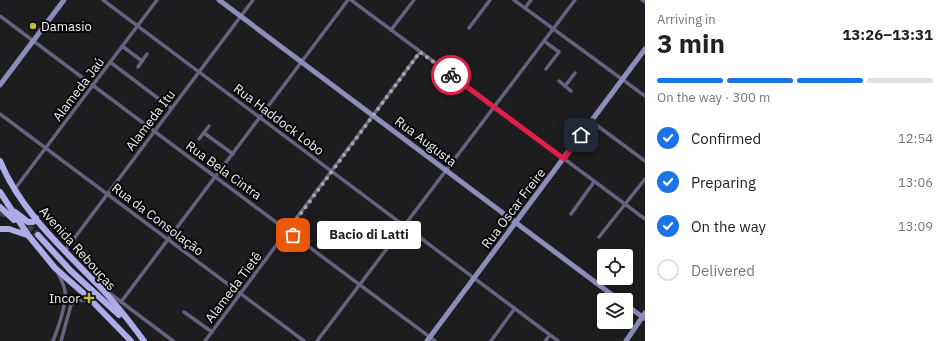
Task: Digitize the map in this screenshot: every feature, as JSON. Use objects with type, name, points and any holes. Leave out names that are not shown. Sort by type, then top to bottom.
[{"type":"main road","points":[[0,85],[64,0]]},
{"type":"main road","name":"Rua Augusta","points":[[219,0],[610,293]]},
{"type":"main road","name":"Rua Oscar Freire","points":[[429,339],[645,49]]},
{"type":"main road","name":"Avenida Rebouças","points":[[0,161],[14,190],[36,218],[64,252],[101,289],[144,341]]},
{"type":"main road","name":"Avenida Rebouças","points":[[0,192],[23,229],[56,268],[90,299],[131,341]]},
{"type":"main road","points":[[7,204],[10,205],[14,212],[28,222],[33,222],[36,218]]},
{"type":"main road","points":[[0,207],[13,218],[18,226],[23,229]]},
{"type":"main road","points":[[0,229],[16,230],[28,235]]},
{"type":"main road","name":"Avenida Rebouças","points":[[38,235],[71,271],[133,326]]},
{"type":"main road","points":[[626,341],[644,316],[633,309]]},
{"type":"street","name":"Rua Haddock Lobo","points":[[103,0],[558,341]]},
{"type":"street","name":"Alameda Jaú","points":[[14,190],[157,0]]},
{"type":"street","name":"Alameda Itu","points":[[64,252],[252,0]]},
{"type":"street","points":[[122,302],[349,0],[645,219]]},
{"type":"street","points":[[391,30],[414,0]]},
{"type":"street","points":[[468,28],[490,0]]},
{"type":"street","points":[[514,0],[645,96]]},
{"type":"street","points":[[525,8],[531,0]]},
{"type":"street","points":[[317,341],[544,41],[572,1]]},
{"type":"street","name":"Rua Bela Cintra","points":[[0,16],[288,231],[429,339],[435,341]]},
{"type":"street","points":[[544,41],[559,52],[546,69]]},
{"type":"street","points":[[122,46],[142,61]]},
{"type":"street","name":"Alameda Tietê","points":[[205,341],[374,116],[420,52]]},
{"type":"street","points":[[138,67],[147,54]]},
{"type":"street","points":[[110,62],[171,108]]},
{"type":"street","points":[[565,86],[575,73]]},
{"type":"street","points":[[559,81],[571,91]]},
{"type":"street","name":"Rua da Consolação","points":[[0,114],[304,341]]},
{"type":"street","points":[[591,121],[645,161]]},
{"type":"street","points":[[199,139],[209,126]]},
{"type":"street","points":[[204,133],[233,154]]},
{"type":"street","points":[[599,237],[645,178]]},
{"type":"street","points":[[571,214],[594,182]]},
{"type":"street","points":[[54,341],[65,295],[56,268]]},
{"type":"street","points":[[101,289],[107,290],[173,341]]},
{"type":"street","points":[[61,341],[69,308],[76,301],[90,299]]},
{"type":"street","points":[[491,341],[515,308]]},
{"type":"street","points":[[184,312],[212,332]]},
{"type":"street","points":[[59,324],[63,323],[65,326]]},
{"type":"street","points":[[546,341],[550,335]]},
{"type":"tunnel","points":[[0,213],[11,216]]},
{"type":"tunnel","points":[[21,220],[38,235]]},
{"type":"way so far","points":[[293,235],[288,231],[420,52],[451,75]]},
{"type":"place","name":"Damasio","points":[[33,26]]},
{"type":"place","name":"Bacio di Latti","points":[[293,235]]},
{"type":"place","name":"Incor","points":[[89,298]]},
{"type":"route","points":[[451,75],[564,159],[581,135]]}]
